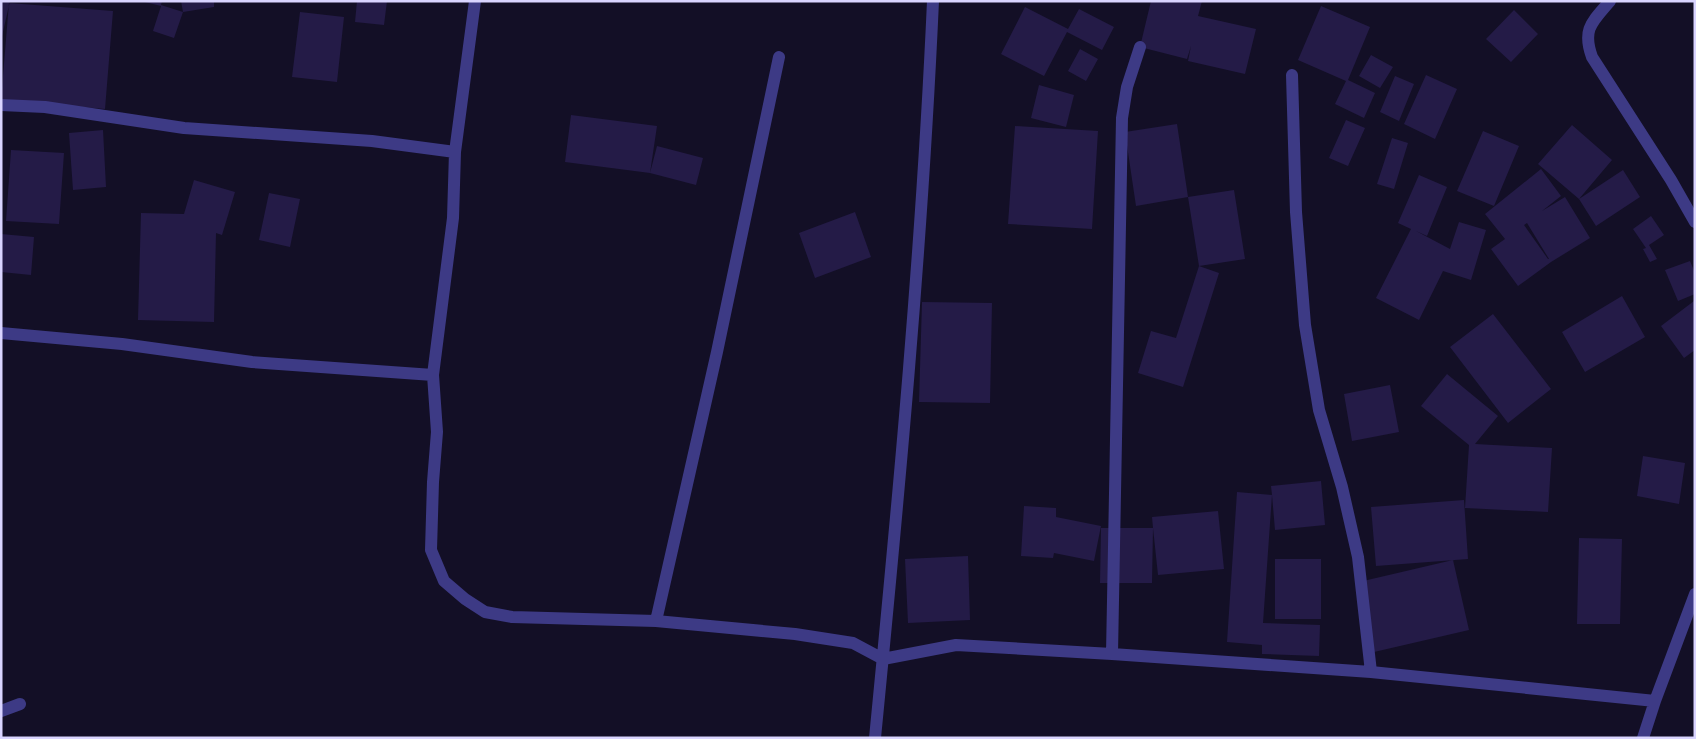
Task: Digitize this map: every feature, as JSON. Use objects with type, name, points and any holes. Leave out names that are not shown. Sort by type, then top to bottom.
[{"type":"street","points":[[475,1],[455,152],[453,218],[433,375],[437,432],[431,550],[444,581],[484,612],[512,618],[656,621],[795,634],[853,643],[883,659],[956,645],[1371,672],[1655,700]]},
{"type":"street","points":[[875,738],[927,130],[933,1]]},
{"type":"street","points":[[1610,1],[1596,17],[1588,31],[1588,44],[1592,58],[1671,180],[1695,222]]},
{"type":"street","points":[[1112,654],[1122,118],[1127,87],[1140,47]]},
{"type":"street","points":[[656,621],[717,352],[779,57]]},
{"type":"street","points":[[1292,75],[1296,212],[1305,325],[1319,410],[1342,487],[1358,558],[1371,672]]},
{"type":"street","points":[[1,104],[45,107],[184,128],[372,141],[455,152]]},
{"type":"street","points":[[1,333],[122,344],[252,362],[433,375]]},
{"type":"street","points":[[1643,738],[1655,700],[1695,594]]},
{"type":"street","points":[[1,711],[20,704]]},
{"type":"building","points":[[1,1],[10,1],[2,36],[1,36]]},
{"type":"building","points":[[141,1],[162,1],[161,5],[183,12],[174,38],[153,31],[161,6]]},
{"type":"building","points":[[181,1],[214,1],[214,7],[183,12]]},
{"type":"building","points":[[357,1],[387,1],[384,25],[355,22]]},
{"type":"building","points":[[1151,1],[1202,1],[1198,16],[1256,29],[1245,74],[1188,61],[1191,46],[1187,59],[1140,47]]},
{"type":"building","points":[[9,3],[113,11],[105,109],[1,100]]},
{"type":"building","points":[[1321,6],[1370,27],[1348,80],[1375,93],[1364,118],[1335,104],[1346,81],[1298,60]]},
{"type":"building","points":[[1025,7],[1068,29],[1079,9],[1114,27],[1102,50],[1067,32],[1044,76],[1001,54]]},
{"type":"building","points":[[1514,10],[1538,34],[1511,62],[1486,39]]},
{"type":"building","points":[[300,12],[344,17],[337,82],[292,77]]},
{"type":"building","points":[[1080,49],[1098,59],[1086,81],[1068,71]]},
{"type":"building","points":[[1371,55],[1393,67],[1380,88],[1359,76]]},
{"type":"building","points":[[1426,75],[1457,89],[1435,139],[1404,124]]},
{"type":"building","points":[[1395,76],[1414,84],[1399,121],[1380,112]]},
{"type":"building","points":[[1039,85],[1074,95],[1066,127],[1031,118]]},
{"type":"building","points":[[571,115],[657,126],[650,173],[565,162]]},
{"type":"building","points":[[1346,120],[1365,128],[1348,166],[1329,158]]},
{"type":"building","points":[[1177,124],[1188,197],[1136,206],[1125,132]]},
{"type":"building","points":[[1572,125],[1612,160],[1579,199],[1538,164]]},
{"type":"building","points":[[1015,126],[1098,131],[1092,229],[1008,224]]},
{"type":"building","points":[[103,130],[106,187],[73,190],[69,133]]},
{"type":"building","points":[[1483,131],[1519,146],[1494,206],[1457,191]]},
{"type":"building","points":[[1392,138],[1408,143],[1394,189],[1377,184]]},
{"type":"building","points":[[657,146],[703,158],[696,185],[650,173]]},
{"type":"building","points":[[11,150],[64,153],[59,224],[6,221]]},
{"type":"building","points":[[1541,169],[1561,196],[1542,211],[1565,197],[1590,238],[1551,262],[1518,286],[1491,249],[1505,239],[1485,214]],"holes":[[[1527,223],[1548,259],[1524,225]]]},
{"type":"building","points":[[1623,170],[1640,197],[1596,226],[1579,199]]},
{"type":"building","points":[[1419,175],[1447,187],[1427,236],[1416,231],[1450,249],[1459,222],[1486,230],[1471,280],[1443,271],[1419,320],[1376,298],[1411,229],[1398,223]]},
{"type":"building","points":[[194,180],[235,192],[222,235],[216,233],[214,322],[138,320],[141,213],[184,214]]},
{"type":"building","points":[[1234,190],[1245,259],[1199,266],[1188,197]]},
{"type":"building","points":[[269,193],[300,199],[290,247],[259,240]]},
{"type":"building","points":[[855,212],[871,257],[815,278],[799,233]]},
{"type":"building","points":[[1651,216],[1664,235],[1649,245],[1657,259],[1650,262],[1643,249],[1646,248],[1633,229]]},
{"type":"building","points":[[1,234],[34,237],[31,275],[1,272]]},
{"type":"building","points":[[1690,261],[1695,273],[1695,294],[1678,301],[1665,270]]},
{"type":"building","points":[[1199,266],[1219,273],[1183,387],[1138,373],[1151,331],[1176,338]]},
{"type":"building","points":[[1622,296],[1645,337],[1585,372],[1562,332]]},
{"type":"building","points":[[1694,301],[1695,350],[1684,358],[1661,326]]},
{"type":"building","points":[[922,302],[992,303],[990,403],[919,402]]},
{"type":"building","points":[[1493,314],[1551,389],[1508,423],[1450,347]]},
{"type":"building","points":[[1447,374],[1498,416],[1475,444],[1552,448],[1548,512],[1465,508],[1469,445],[1421,406]]},
{"type":"building","points":[[1390,385],[1399,432],[1352,441],[1344,394]]},
{"type":"building","points":[[1643,456],[1685,463],[1679,504],[1637,496]]},
{"type":"building","points":[[1321,481],[1325,525],[1275,530],[1271,486]]},
{"type":"building","points":[[1237,492],[1272,495],[1263,623],[1320,625],[1319,656],[1262,654],[1262,645],[1227,642]]},
{"type":"building","points":[[1464,500],[1468,559],[1376,566],[1371,507]]},
{"type":"building","points":[[1024,506],[1056,508],[1056,517],[1101,526],[1094,561],[1054,553],[1053,558],[1021,556]]},
{"type":"building","points":[[1218,511],[1224,569],[1158,575],[1152,517]]},
{"type":"building","points":[[1101,528],[1153,528],[1152,583],[1100,583]]},
{"type":"building","points":[[1579,538],[1622,539],[1620,624],[1577,624]]},
{"type":"building","points":[[968,556],[970,620],[908,623],[905,559]]},
{"type":"building","points":[[1275,559],[1321,559],[1321,619],[1275,619]]},
{"type":"building","points":[[1453,560],[1469,630],[1374,652],[1359,582]]}]
